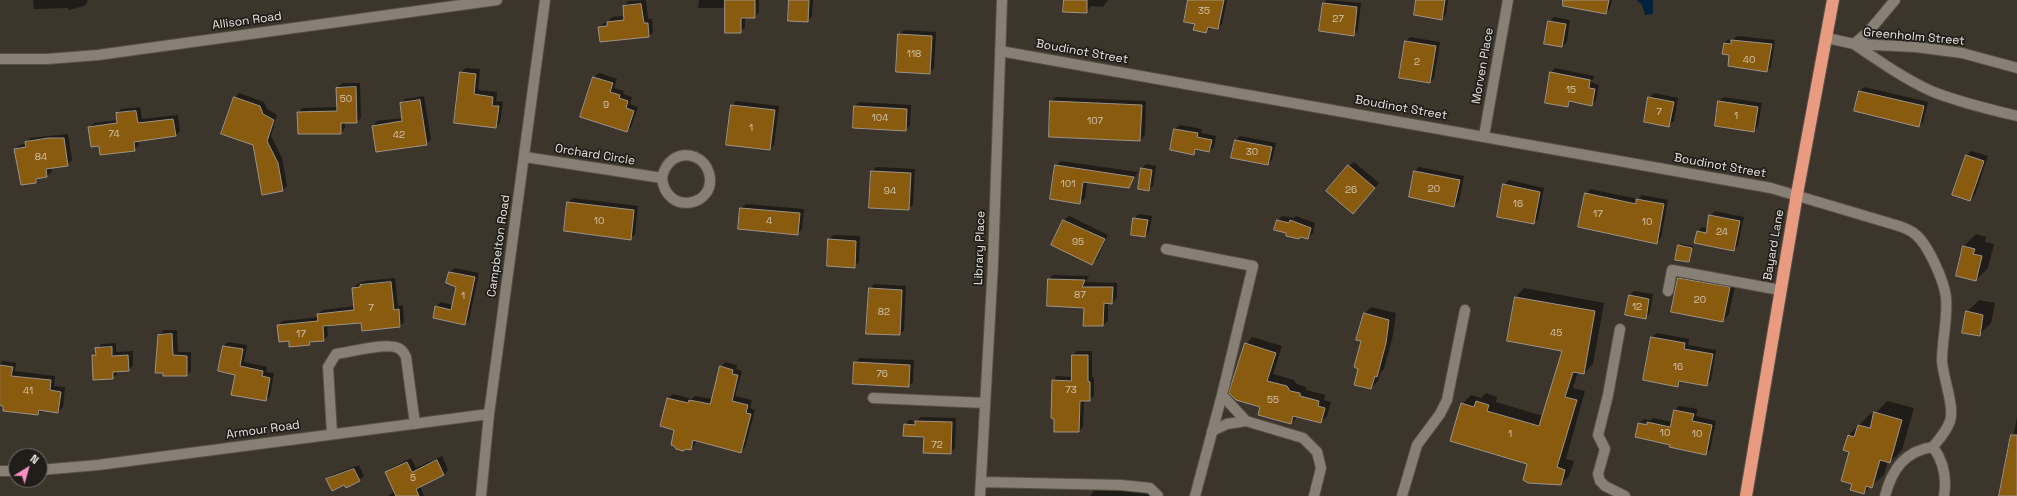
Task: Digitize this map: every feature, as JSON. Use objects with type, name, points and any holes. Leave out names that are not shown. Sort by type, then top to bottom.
[{"type":"highway","name":"Bayard Lane","points":[[1746,496],[1780,290],[1833,0]]},
{"type":"street","name":"Allison Road","points":[[0,59],[47,59],[98,55],[497,0]]},
{"type":"street","name":"Campbelton Road","points":[[481,496],[489,414],[525,157],[545,0]]},
{"type":"street","name":"Library Place","points":[[980,496],[1002,0]]},
{"type":"street","name":"Morven Place","points":[[1484,136],[1508,0]]},
{"type":"street","points":[[1854,44],[1869,31],[1895,0]]},
{"type":"street","name":"Greenholm Street","points":[[1826,38],[1854,44],[1916,47],[1962,53],[2017,68]]},
{"type":"street","name":"Greenholm Street","points":[[1854,44],[1896,73],[1932,91],[1980,107],[2017,116]]},
{"type":"street","name":"Boudinot Street","points":[[1000,51],[1771,188],[1797,194],[1909,230],[1916,235],[1923,244],[1934,264],[1946,297],[1942,360],[1943,377],[1951,410],[1951,420],[1947,429],[1934,447]]},
{"type":"street","points":[[691,155],[705,164],[710,180],[705,194],[700,199],[685,204],[671,198],[666,193],[662,178],[668,163],[674,158],[691,155]]},
{"type":"street","name":"Orchard Circle","points":[[525,157],[662,178]]},
{"type":"street","points":[[1166,249],[1253,266],[1222,395],[1195,496]]},
{"type":"street","points":[[1668,291],[1672,270],[1780,290]]},
{"type":"street","points":[[1402,496],[1417,445],[1440,414],[1447,400],[1465,310]]},
{"type":"street","points":[[1620,329],[1608,395],[1598,435],[1605,449],[1598,474],[1600,481],[1605,486],[1625,496]]},
{"type":"street","points":[[332,434],[328,367],[332,359],[336,354],[382,346],[397,347],[403,350],[406,357],[415,424]]},
{"type":"street","points":[[1222,395],[1246,421]]},
{"type":"street","points":[[873,398],[985,402]]},
{"type":"street","name":"Armour Road","points":[[48,469],[98,465],[489,414]]},
{"type":"street","points":[[1212,431],[1226,424],[1246,421],[1304,438],[1317,452],[1321,468],[1314,496]]},
{"type":"street","points":[[1885,496],[1890,477],[1899,464],[1910,453],[1922,448],[1934,447],[1944,468],[1944,496]]},
{"type":"street","points":[[981,482],[1121,485],[1150,488],[1158,496]]},
{"type":"water","points":[[1637,0],[1653,0],[1653,14],[1645,15],[1642,5]]},
{"type":"building","points":[[725,0],[755,0],[755,18],[741,18],[741,33],[725,33]]},
{"type":"building","points":[[789,0],[809,0],[808,22],[788,21]]},
{"type":"building","points":[[1064,0],[1087,0],[1087,13],[1063,12]]},
{"type":"building","points":[[1188,0],[1224,0],[1218,29],[1208,27],[1206,33],[1193,30],[1195,24],[1184,22]]},
{"type":"building","points":[[1416,0],[1445,0],[1442,20],[1414,15]]},
{"type":"building","points":[[1563,0],[1609,0],[1606,14],[1563,6]]},
{"type":"building","points":[[1323,3],[1357,7],[1354,36],[1319,31]]},
{"type":"building","points":[[641,4],[644,23],[648,23],[649,37],[600,42],[598,27],[607,26],[607,22],[624,20],[623,6]]},
{"type":"building","points":[[1548,21],[1566,24],[1562,47],[1544,44]]},
{"type":"building","points":[[898,34],[932,36],[930,74],[896,72]]},
{"type":"building","points":[[1731,40],[1772,44],[1767,72],[1728,66],[1729,55],[1722,54],[1724,43],[1731,44]]},
{"type":"building","points":[[1405,41],[1436,46],[1430,83],[1399,78]]},
{"type":"building","points":[[460,72],[476,74],[474,94],[493,97],[492,106],[499,106],[496,128],[454,123]]},
{"type":"building","points":[[1550,72],[1590,80],[1589,88],[1595,89],[1592,106],[1569,101],[1568,107],[1545,103]]},
{"type":"building","points":[[593,77],[613,83],[610,92],[620,95],[619,98],[628,101],[626,108],[634,111],[627,132],[580,117]]},
{"type":"building","points":[[356,87],[357,123],[341,123],[341,134],[298,134],[297,112],[337,111],[336,88]]},
{"type":"building","points":[[1859,91],[1924,106],[1919,127],[1854,111]]},
{"type":"building","points":[[234,97],[260,106],[263,114],[274,120],[267,141],[278,163],[283,191],[262,195],[253,145],[221,134]]},
{"type":"building","points":[[1648,97],[1674,102],[1669,127],[1644,122]]},
{"type":"building","points":[[420,100],[427,145],[376,152],[372,126],[402,121],[400,103]]},
{"type":"building","points":[[1050,101],[1142,105],[1140,141],[1049,137]]},
{"type":"building","points":[[1718,101],[1758,107],[1754,132],[1715,126]]},
{"type":"building","points":[[731,105],[775,110],[770,150],[726,145]]},
{"type":"building","points":[[854,106],[907,109],[906,131],[853,128]]},
{"type":"building","points":[[136,111],[138,123],[173,119],[176,136],[134,142],[135,151],[100,155],[99,146],[91,147],[88,127],[117,123],[116,113]]},
{"type":"building","points":[[1174,129],[1198,133],[1197,137],[1212,140],[1209,152],[1195,149],[1194,155],[1170,150]]},
{"type":"building","points":[[49,138],[64,138],[68,166],[46,169],[47,177],[36,179],[36,183],[21,185],[14,149],[26,147],[25,142]]},
{"type":"building","points":[[1235,140],[1272,147],[1268,165],[1231,158]]},
{"type":"building","points":[[1966,155],[1984,161],[1970,201],[1952,195]]},
{"type":"building","points":[[1055,165],[1134,177],[1129,188],[1083,182],[1080,204],[1050,199]]},
{"type":"building","points":[[1348,165],[1375,188],[1353,214],[1326,191]]},
{"type":"building","points":[[1141,168],[1152,170],[1149,191],[1138,189]]},
{"type":"building","points":[[871,171],[911,173],[909,210],[869,208]]},
{"type":"building","points":[[1414,171],[1460,180],[1454,207],[1409,197]]},
{"type":"building","points":[[1503,184],[1540,192],[1534,224],[1497,217]]},
{"type":"building","points":[[1585,193],[1636,204],[1636,199],[1664,204],[1657,244],[1578,227]]},
{"type":"building","points":[[567,202],[634,210],[631,240],[564,231]]},
{"type":"building","points":[[740,208],[800,213],[798,235],[738,229]]},
{"type":"building","points":[[1709,215],[1740,221],[1734,251],[1694,243],[1697,231],[1706,233]]},
{"type":"building","points":[[1133,218],[1148,220],[1145,237],[1131,235]]},
{"type":"building","points":[[1063,220],[1105,239],[1092,265],[1051,245]]},
{"type":"building","points":[[1277,220],[1289,223],[1290,220],[1311,228],[1308,239],[1300,237],[1299,239],[1286,236],[1286,233],[1274,230]]},
{"type":"building","points":[[828,239],[856,241],[855,268],[827,266]]},
{"type":"building","points":[[1678,245],[1692,248],[1689,262],[1675,260]]},
{"type":"building","points":[[1963,246],[1975,249],[1973,254],[1982,256],[1976,281],[1956,276]]},
{"type":"building","points":[[449,272],[475,277],[465,325],[433,318],[435,306],[451,310],[456,287],[446,283]]},
{"type":"building","points":[[1678,278],[1730,287],[1723,322],[1671,312]]},
{"type":"building","points":[[1048,279],[1085,280],[1082,287],[1113,287],[1112,304],[1104,303],[1103,326],[1083,326],[1084,308],[1047,306]]},
{"type":"building","points":[[391,282],[394,310],[399,309],[400,327],[362,331],[361,323],[323,326],[324,341],[309,342],[310,345],[289,347],[289,341],[279,342],[277,325],[318,321],[317,314],[354,310],[352,288],[360,287],[360,285]]},
{"type":"building","points":[[869,288],[902,290],[900,335],[866,334]]},
{"type":"building","points":[[1629,295],[1649,299],[1646,319],[1625,315]]},
{"type":"building","points":[[1515,297],[1595,311],[1584,374],[1573,372],[1565,397],[1577,400],[1557,467],[1565,470],[1561,485],[1528,483],[1523,480],[1527,464],[1450,441],[1461,403],[1474,407],[1476,401],[1489,405],[1487,411],[1539,426],[1562,351],[1507,341]]},
{"type":"building","points":[[1966,311],[1983,315],[1980,336],[1962,333]]},
{"type":"building","points":[[1364,313],[1389,320],[1386,343],[1377,377],[1375,376],[1371,389],[1354,385],[1358,369],[1354,367],[1361,341],[1356,340]]},
{"type":"building","points":[[172,334],[173,355],[187,356],[187,376],[163,376],[163,373],[155,373],[158,335]]},
{"type":"building","points":[[1651,337],[1685,343],[1684,349],[1713,354],[1707,386],[1679,381],[1678,387],[1643,380]]},
{"type":"building","points":[[1245,343],[1276,353],[1267,381],[1287,386],[1290,391],[1300,393],[1300,396],[1319,401],[1318,406],[1325,408],[1321,423],[1293,416],[1291,424],[1258,415],[1260,407],[1236,400],[1229,393]]},
{"type":"building","points":[[223,346],[243,349],[240,366],[263,371],[262,376],[270,378],[266,401],[231,395],[235,375],[218,371]]},
{"type":"building","points":[[112,347],[112,356],[128,355],[129,371],[113,372],[113,379],[93,380],[92,355],[96,355],[95,348]]},
{"type":"building","points":[[1072,355],[1088,355],[1090,401],[1080,401],[1079,432],[1054,432],[1054,419],[1051,418],[1052,380],[1071,381]]},
{"type":"building","points":[[854,362],[910,365],[909,387],[853,384]]},
{"type":"building","points":[[0,365],[13,367],[11,376],[51,380],[50,390],[61,392],[58,413],[39,410],[38,415],[3,411],[3,406],[0,405]]},
{"type":"building","points":[[720,366],[733,370],[732,374],[738,375],[732,401],[748,405],[746,413],[751,414],[741,453],[693,440],[691,450],[686,449],[683,451],[676,449],[671,445],[674,430],[660,426],[667,398],[688,403],[689,400],[710,404]]},
{"type":"building","points":[[1674,410],[1694,414],[1692,421],[1712,425],[1706,455],[1669,447],[1670,445],[1635,437],[1638,423],[1647,425],[1647,422],[1670,427]]},
{"type":"building","points":[[1874,412],[1902,420],[1890,463],[1880,460],[1872,488],[1866,486],[1864,494],[1850,490],[1852,484],[1841,481],[1849,452],[1843,450],[1848,435],[1854,437],[1858,425],[1870,428]]},
{"type":"building","points":[[915,421],[952,422],[951,454],[923,453],[924,437],[903,436],[904,424],[915,425]]},
{"type":"building","points":[[2011,435],[2017,435],[2017,496],[1999,496]]},
{"type":"building","points":[[437,460],[444,475],[416,489],[419,496],[396,496],[385,472],[407,462],[412,472]]},
{"type":"building","points":[[354,469],[360,481],[346,488],[344,485],[332,491],[326,479]]}]
